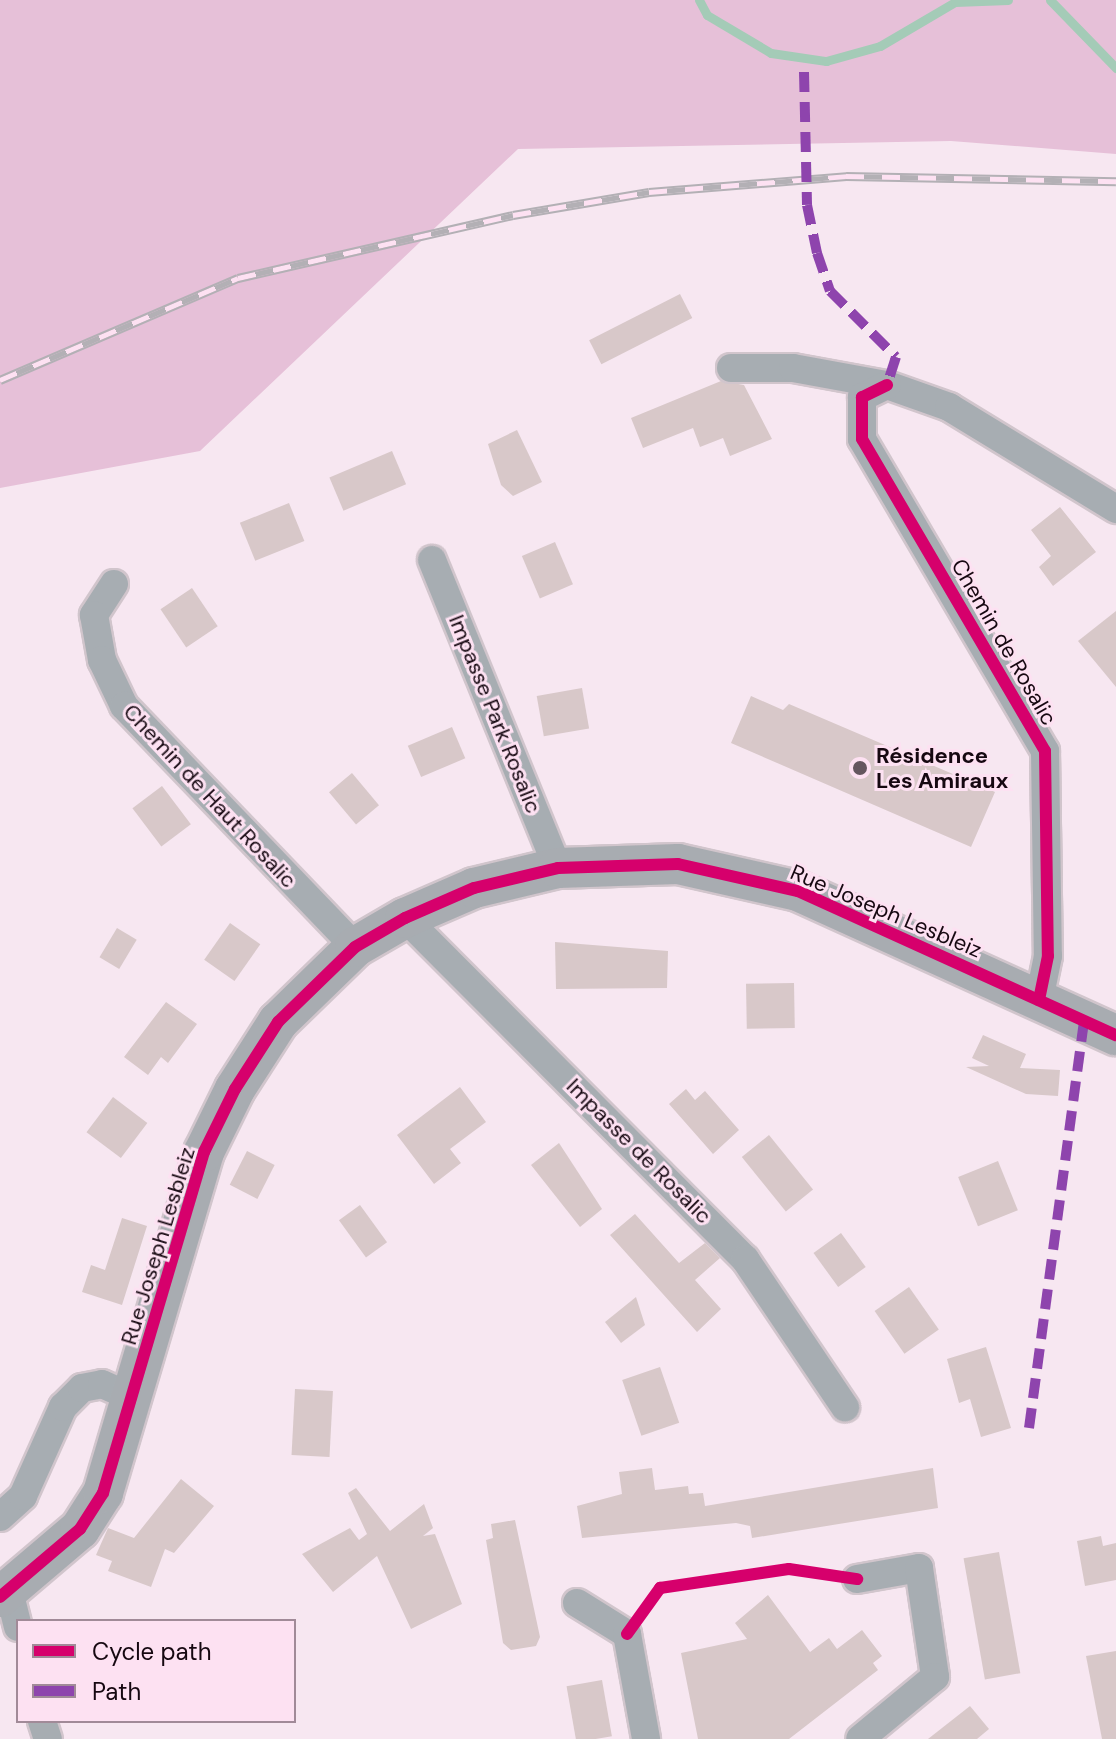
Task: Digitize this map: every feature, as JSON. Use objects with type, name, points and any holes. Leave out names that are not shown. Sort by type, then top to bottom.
[{"type":"main road","name":"Rue Joseph Lesbleiz","points":[[9,1605],[88,1517],[119,1453],[204,1152],[235,1089],[278,1022],[355,947],[405,918],[474,888],[558,868],[678,864],[742,875],[798,891],[1116,1035]]},
{"type":"street","points":[[731,368],[793,368],[887,385],[949,407],[1116,509]]},
{"type":"street","name":"Chemin de Rosalic","points":[[887,385],[862,397],[862,439],[1045,751],[1048,956],[1054,1006]]},
{"type":"street","name":"Impasse Park Rosalic","points":[[432,560],[558,868]]},
{"type":"street","name":"Chemin de Haut Rosalic","points":[[114,584],[94,615],[102,660],[124,706],[355,947]]},
{"type":"street","name":"Impasse de Rosalic","points":[[405,918],[745,1259],[845,1407]]},
{"type":"street","points":[[0,1517],[23,1496],[63,1407],[82,1388],[102,1384],[134,1398]]},
{"type":"street","points":[[857,1579],[919,1568],[935,1677],[860,1739]]},
{"type":"street","points":[[577,1603],[627,1634],[646,1739]]},
{"type":"shaded area","points":[[0,0],[1116,0],[1116,154],[951,141],[518,149],[200,451],[0,488]]},
{"type":"building","points":[[680,294],[692,318],[601,364],[589,340]]},
{"type":"building","points":[[721,381],[744,385],[772,439],[730,456],[723,438],[700,447],[693,428],[643,448],[631,418]]},
{"type":"building","points":[[517,430],[542,482],[513,496],[501,485],[488,444]]},
{"type":"building","points":[[392,451],[406,484],[343,511],[329,478]]},
{"type":"building","points":[[289,503],[304,541],[255,561],[240,523]]},
{"type":"building","points":[[1060,507],[1096,552],[1053,586],[1039,567],[1051,556],[1031,530]]},
{"type":"building","points":[[555,542],[573,584],[540,598],[522,556]]},
{"type":"building","points":[[192,588],[218,626],[186,647],[160,609]]},
{"type":"building","points":[[1116,611],[1116,687],[1078,641]]},
{"type":"building","points":[[582,688],[589,728],[544,736],[537,696]]},
{"type":"building","name":"Résidence Les Amiraux","points":[[751,696],[783,710],[789,704],[995,792],[971,847],[731,743]]},
{"type":"building","points":[[452,727],[465,758],[421,777],[408,746]]},
{"type":"building","points":[[352,773],[379,805],[356,824],[329,792]]},
{"type":"building","points":[[162,786],[191,824],[161,847],[132,808]]},
{"type":"building","points":[[230,923],[260,944],[234,981],[204,960]]},
{"type":"building","points":[[117,928],[137,940],[119,969],[99,957]]},
{"type":"building","points":[[555,942],[668,951],[667,988],[556,989]]},
{"type":"building","points":[[794,983],[795,1028],[747,1029],[746,984]]},
{"type":"building","points":[[166,1002],[197,1024],[168,1063],[161,1057],[148,1075],[124,1057]]},
{"type":"building","points":[[983,1035],[1026,1054],[1020,1068],[1060,1070],[1058,1096],[1026,1094],[966,1067],[989,1066],[972,1058]]},
{"type":"building","points":[[460,1087],[486,1122],[450,1149],[461,1163],[434,1184],[397,1135]]},
{"type":"building","points":[[686,1089],[695,1100],[705,1091],[739,1130],[713,1154],[669,1104]]},
{"type":"building","points":[[113,1097],[147,1123],[121,1158],[87,1132]]},
{"type":"building","points":[[769,1135],[813,1189],[786,1211],[742,1157]]},
{"type":"building","points":[[559,1143],[602,1209],[580,1227],[531,1165]]},
{"type":"building","points":[[247,1151],[275,1165],[257,1199],[230,1185]]},
{"type":"building","points":[[998,1161],[1018,1210],[978,1226],[958,1177]]},
{"type":"building","points":[[360,1205],[387,1242],[366,1257],[339,1220]]},
{"type":"building","points":[[635,1214],[679,1263],[705,1243],[720,1258],[695,1280],[721,1309],[697,1332],[610,1235]]},
{"type":"building","points":[[122,1218],[147,1226],[122,1305],[82,1292],[91,1265],[105,1270]]},
{"type":"building","points":[[841,1233],[866,1267],[838,1287],[813,1253]]},
{"type":"building","points":[[909,1287],[939,1330],[904,1354],[875,1311]]},
{"type":"building","points":[[636,1297],[645,1325],[621,1343],[605,1322]]},
{"type":"building","points":[[986,1347],[1011,1428],[981,1437],[970,1399],[959,1403],[947,1359]]},
{"type":"building","points":[[660,1367],[679,1423],[641,1436],[622,1380]]},
{"type":"building","points":[[295,1389],[333,1391],[329,1457],[292,1455]]},
{"type":"building","points":[[652,1468],[655,1490],[688,1486],[689,1494],[703,1493],[705,1506],[933,1468],[938,1508],[752,1538],[750,1526],[736,1523],[582,1538],[577,1506],[622,1494],[619,1472]]},
{"type":"building","points":[[181,1479],[214,1506],[174,1553],[165,1549],[151,1587],[108,1571],[112,1561],[96,1555],[108,1528],[134,1538]]},
{"type":"building","points":[[356,1488],[390,1531],[424,1504],[433,1528],[423,1536],[435,1534],[462,1604],[411,1629],[377,1556],[333,1592],[302,1554],[350,1528],[359,1540],[367,1534],[348,1493]]},
{"type":"building","points":[[515,1520],[540,1637],[536,1646],[511,1650],[503,1643],[486,1540],[493,1538],[491,1524]]},
{"type":"building","points":[[1101,1536],[1103,1546],[1116,1543],[1116,1580],[1085,1586],[1077,1541]]},
{"type":"building","points":[[999,1552],[1020,1673],[985,1679],[964,1558]]},
{"type":"building","points":[[768,1595],[810,1652],[829,1638],[837,1649],[862,1630],[882,1656],[873,1663],[878,1670],[789,1739],[698,1739],[681,1653],[747,1639],[735,1623]]},
{"type":"building","points":[[1116,1651],[1116,1739],[1102,1739],[1086,1656]]},
{"type":"building","points":[[602,1680],[612,1736],[576,1739],[567,1686]]},
{"type":"building","points":[[970,1706],[989,1729],[977,1739],[928,1739]]},
{"type":"waterway","points":[[699,0],[707,15],[771,53],[826,61],[880,46],[955,2],[1008,0]]},
{"type":"waterway","points":[[1050,0],[1116,68]]},
{"type":"railway","points":[[0,380],[238,278],[513,215],[649,192],[846,176],[1116,181]]},
{"type":"marked path","points":[[804,72],[807,205],[817,253],[830,291],[896,357],[887,385]]},
{"type":"marked path","points":[[1029,1428],[1084,1020]]},
{"type":"cycle path","points":[[887,385],[862,397],[862,439],[1045,751],[1048,956],[1039,1000]]},
{"type":"cycle path","points":[[0,1597],[80,1529],[103,1493],[204,1152],[235,1089],[278,1022],[355,947],[405,918],[474,888],[558,868],[678,864],[798,891],[1116,1035]]},
{"type":"cycle path","points":[[627,1634],[660,1588],[789,1569],[857,1579]]},
{"type":"place","name":"Résidence Les Amiraux","points":[[860,768]]}]
